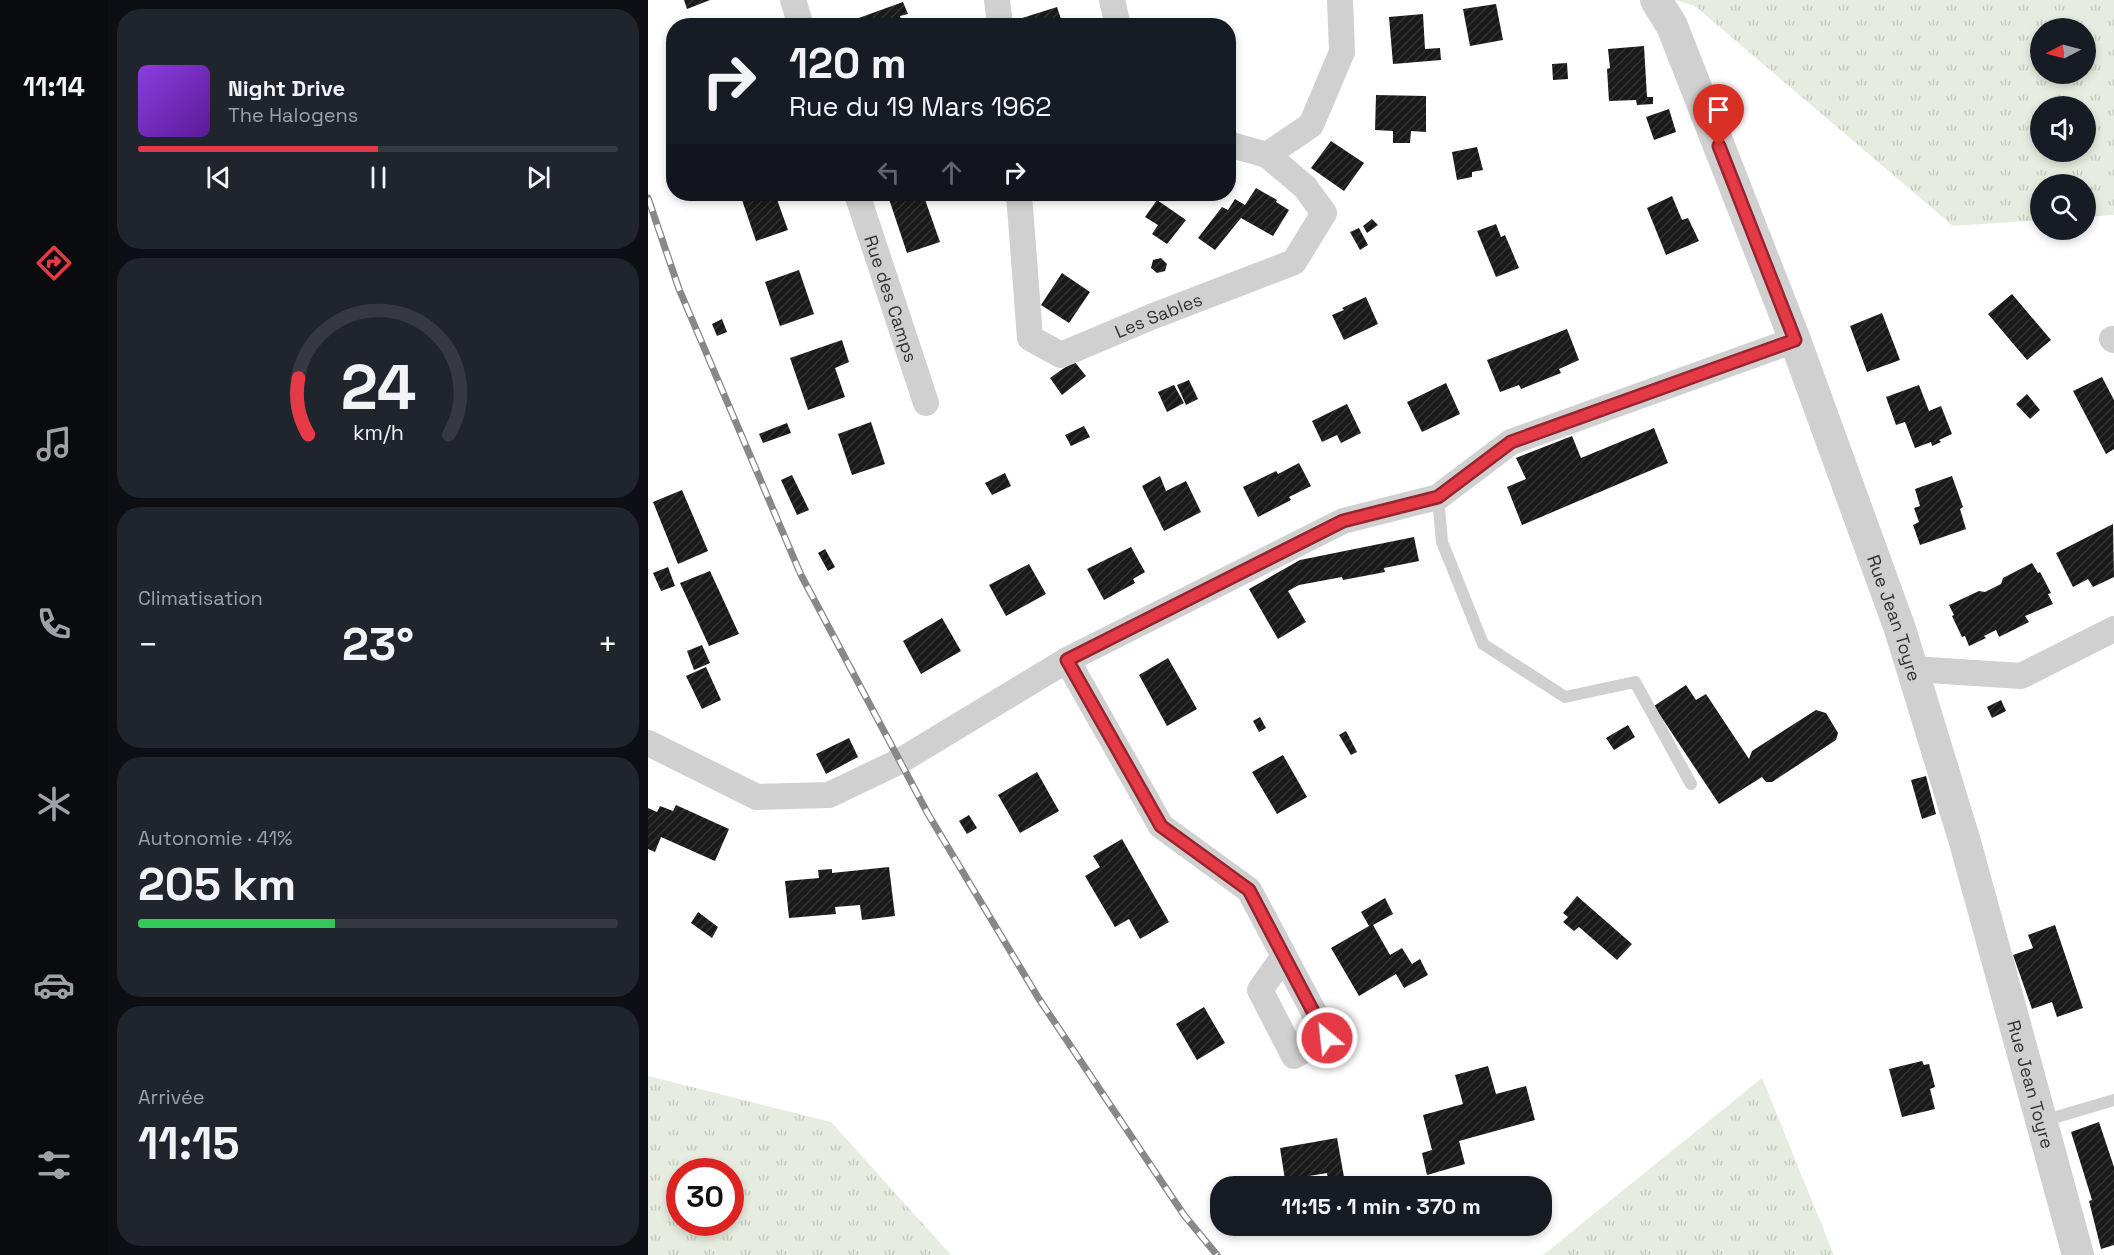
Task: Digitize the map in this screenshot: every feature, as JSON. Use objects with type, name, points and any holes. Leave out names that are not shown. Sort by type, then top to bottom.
[{"type":"street","points":[[793,0],[799,18]]},
{"type":"street","points":[[997,0],[999,18]]},
{"type":"street","points":[[1112,0],[1116,18]]},
{"type":"street","points":[[1236,146],[1268,155],[1311,125],[1342,52],[1340,0]]},
{"type":"street","name":"Rue Jean Toyre","points":[[1656,0],[1672,26],[1795,340],[1900,628],[1965,842],[2078,1255]]},
{"type":"street","name":"Les Sables","points":[[1020,201],[1030,338],[1061,355],[1151,317],[1294,262],[1324,213],[1305,187],[1268,155]]},
{"type":"street","name":"Rue des Camps","points":[[859,201],[926,403]]},
{"type":"street","points":[[648,743],[757,797],[829,795],[900,761],[1067,660],[1343,521],[1438,497],[1511,442],[1795,340]]},
{"type":"street","points":[[1912,669],[2022,676],[2114,629]]},
{"type":"street","points":[[1067,660],[1161,826],[1249,890],[1284,956]]},
{"type":"lane","points":[[1438,497],[1442,542],[1484,644],[1565,697],[1635,682],[1691,784]]},
{"type":"lane","points":[[2043,1121],[2114,1100]]},
{"type":"green space","points":[[1676,0],[2114,0],[2114,215],[2096,216],[2096,174],[2030,174],[2030,221],[1953,226],[1695,6]]},
{"type":"green space","points":[[648,1076],[831,1122],[951,1255],[648,1255]]},
{"type":"green space","points":[[1762,1078],[1834,1255],[1543,1255]]},
{"type":"building","points":[[684,0],[710,0],[687,9]]},
{"type":"building","points":[[903,2],[908,14],[900,16],[901,18],[859,18]]},
{"type":"building","points":[[1496,4],[1503,40],[1470,46],[1463,9]]},
{"type":"building","points":[[1057,7],[1061,18],[1022,18]]},
{"type":"building","points":[[1423,14],[1425,49],[1440,48],[1441,60],[1393,64],[1389,17]]},
{"type":"building","points":[[1644,46],[1647,97],[1653,97],[1653,104],[1637,105],[1636,100],[1609,101],[1608,49]]},
{"type":"building","points":[[1567,63],[1568,79],[1553,80],[1552,64]]},
{"type":"building","points":[[1376,95],[1426,96],[1426,132],[1411,131],[1410,143],[1393,143],[1393,131],[1375,130]]},
{"type":"building","points":[[1669,109],[1676,132],[1654,140],[1646,117]]},
{"type":"building","points":[[1331,141],[1364,163],[1344,191],[1311,168]]},
{"type":"building","points":[[1477,147],[1483,170],[1472,172],[1472,177],[1457,180],[1452,152]]},
{"type":"building","points":[[1256,188],[1289,210],[1273,236],[1241,218],[1215,250],[1198,238],[1222,207],[1228,210],[1236,200],[1245,205]]},
{"type":"building","points":[[1672,196],[1682,220],[1688,218],[1699,241],[1666,255],[1647,208]]},
{"type":"building","points":[[742,201],[778,201],[788,230],[756,241]]},
{"type":"building","points":[[890,201],[925,201],[940,242],[907,253]]},
{"type":"building","points":[[1158,201],[1186,220],[1167,244],[1152,234],[1158,225],[1145,217]]},
{"type":"building","points":[[1372,219],[1378,225],[1367,233],[1363,226]]},
{"type":"building","points":[[1496,224],[1501,237],[1505,235],[1519,268],[1496,277],[1477,231]]},
{"type":"building","points":[[1359,228],[1368,245],[1360,250],[1350,232]]},
{"type":"building","points":[[1161,258],[1167,264],[1165,271],[1157,273],[1151,268],[1153,260]]},
{"type":"building","points":[[799,270],[814,314],[780,326],[765,282]]},
{"type":"building","points":[[1062,273],[1090,292],[1069,323],[1041,305]]},
{"type":"building","points":[[2012,294],[2051,340],[2027,360],[1988,314]]},
{"type":"building","points":[[1366,297],[1378,324],[1344,340],[1332,315]]},
{"type":"building","points":[[1882,313],[1900,360],[1867,372],[1850,326]]},
{"type":"building","points":[[722,319],[727,332],[717,336],[712,324]]},
{"type":"building","points":[[1567,329],[1579,360],[1559,369],[1561,373],[1521,389],[1519,385],[1500,392],[1487,360]]},
{"type":"building","points":[[842,340],[849,362],[835,368],[845,397],[808,410],[790,358]]},
{"type":"building","points":[[1074,361],[1086,376],[1062,395],[1050,378]]},
{"type":"building","points":[[2102,377],[2114,400],[2114,449],[2106,454],[2073,391]]},
{"type":"building","points":[[1189,380],[1198,399],[1186,405],[1177,385]]},
{"type":"building","points":[[1446,383],[1460,414],[1422,432],[1407,402]]},
{"type":"building","points":[[1174,385],[1184,403],[1167,412],[1158,392]]},
{"type":"building","points":[[1919,385],[1929,411],[1941,406],[1952,434],[1932,446],[1931,442],[1915,448],[1905,422],[1896,425],[1886,397]]},
{"type":"building","points":[[2027,394],[2040,410],[2030,419],[2016,404]]},
{"type":"building","points":[[1347,404],[1361,433],[1341,443],[1337,435],[1322,442],[1312,421]]},
{"type":"building","points":[[871,422],[885,464],[852,475],[838,434]]},
{"type":"building","points":[[787,423],[791,433],[763,443],[759,434]]},
{"type":"building","points":[[1084,426],[1090,437],[1071,446],[1065,435]]},
{"type":"building","points":[[1654,428],[1668,463],[1522,525],[1507,487],[1526,479],[1516,458],[1572,436],[1581,458]]},
{"type":"building","points":[[1299,463],[1311,486],[1289,497],[1291,500],[1258,517],[1243,487],[1276,471],[1278,474]]},
{"type":"building","points":[[1005,473],[1011,486],[992,495],[985,483]]},
{"type":"building","points":[[792,475],[809,510],[797,515],[781,480]]},
{"type":"building","points":[[1160,476],[1166,491],[1186,481],[1201,512],[1164,531],[1142,486]]},
{"type":"building","points":[[1952,476],[1963,507],[1960,509],[1966,529],[1920,545],[1913,525],[1919,522],[1914,508],[1920,506],[1915,489]]},
{"type":"building","points":[[682,490],[708,551],[678,564],[653,502]]},
{"type":"building","points":[[2113,524],[2114,577],[2093,587],[2088,579],[2073,587],[2056,553]]},
{"type":"building","points":[[1414,537],[1419,561],[1384,568],[1385,572],[1299,585],[1288,591],[1306,622],[1278,639],[1249,589],[1300,560]]},
{"type":"building","points":[[1131,547],[1145,572],[1133,579],[1135,583],[1104,600],[1087,569]]},
{"type":"building","points":[[825,549],[835,567],[828,571],[818,553]]},
{"type":"building","points":[[2032,563],[2038,573],[2040,572],[2051,593],[2048,594],[2053,604],[2025,616],[2029,622],[1999,637],[1996,630],[1969,646],[1965,636],[1962,637],[1949,605],[2001,584],[2003,578]]},
{"type":"building","points":[[1029,564],[1046,594],[1006,616],[989,585]]},
{"type":"building","points":[[668,567],[675,586],[661,591],[653,573]]},
{"type":"building","points":[[710,571],[739,634],[709,646],[680,583]]},
{"type":"building","points":[[942,618],[961,651],[921,674],[903,641]]},
{"type":"building","points":[[702,645],[710,663],[694,670],[687,651]]},
{"type":"building","points":[[1168,658],[1197,709],[1167,726],[1139,675]]},
{"type":"building","points":[[706,667],[721,700],[702,709],[686,676]]},
{"type":"building","points":[[1686,685],[1696,700],[1706,694],[1749,759],[1752,751],[1816,710],[1826,713],[1838,733],[1836,740],[1772,782],[1766,782],[1762,777],[1719,804],[1654,706]]},
{"type":"building","points":[[2001,700],[2006,711],[1992,718],[1987,707]]},
{"type":"building","points":[[1260,717],[1266,728],[1259,732],[1253,721]]},
{"type":"building","points":[[1628,725],[1635,737],[1614,750],[1606,738]]},
{"type":"building","points":[[1346,731],[1357,752],[1351,755],[1339,735]]},
{"type":"building","points":[[849,738],[858,757],[826,774],[816,754]]},
{"type":"building","points":[[1283,755],[1307,797],[1277,814],[1252,772]]},
{"type":"building","points":[[1037,772],[1059,811],[1020,833],[998,795]]},
{"type":"building","points":[[1926,776],[1936,814],[1922,819],[1911,780]]},
{"type":"building","points":[[676,805],[729,829],[715,861],[661,837],[655,852],[648,849],[648,808],[657,812],[660,806],[673,811]]},
{"type":"building","points":[[969,815],[977,828],[967,834],[959,821]]},
{"type":"building","points":[[1122,839],[1169,922],[1140,939],[1129,919],[1115,927],[1085,876],[1100,867],[1093,856]]},
{"type":"building","points":[[889,867],[895,916],[862,920],[860,905],[835,907],[836,914],[789,918],[785,881],[819,878],[818,870],[832,869],[832,873]]},
{"type":"building","points":[[1577,896],[1632,944],[1617,960],[1579,927],[1574,931],[1563,922],[1568,917],[1563,913]]},
{"type":"building","points":[[1385,898],[1393,914],[1373,925],[1390,955],[1402,948],[1412,964],[1420,959],[1428,975],[1404,988],[1396,974],[1359,996],[1331,948],[1369,926],[1361,912]]},
{"type":"building","points":[[698,912],[718,927],[712,938],[691,923]]},
{"type":"building","points":[[2055,925],[2083,1008],[2057,1017],[2052,1002],[2032,1009],[2013,955],[2033,948],[2028,935]]},
{"type":"building","points":[[1204,1007],[1225,1043],[1197,1060],[1176,1024]]},
{"type":"building","points":[[1922,1061],[1924,1065],[1929,1064],[1935,1087],[1930,1089],[1935,1109],[1902,1117],[1889,1069]]},
{"type":"building","points":[[1488,1066],[1496,1094],[1526,1086],[1535,1120],[1459,1141],[1465,1164],[1427,1175],[1422,1153],[1432,1150],[1423,1115],[1463,1104],[1455,1075]]},
{"type":"building","points":[[2099,1122],[2114,1167],[2114,1245],[2101,1249],[2089,1201],[2092,1200],[2071,1132]]},
{"type":"building","points":[[1337,1138],[1344,1176],[1327,1176],[1327,1173],[1284,1176],[1280,1148]]},
{"type":"railway","points":[[648,198],[679,289],[801,575],[928,814],[1039,999],[1184,1215],[1217,1255]]},
{"type":"route","points":[[1327,1038],[1249,890],[1161,826],[1067,660],[1343,521],[1438,497],[1511,442],[1795,340],[1719,146]]}]
